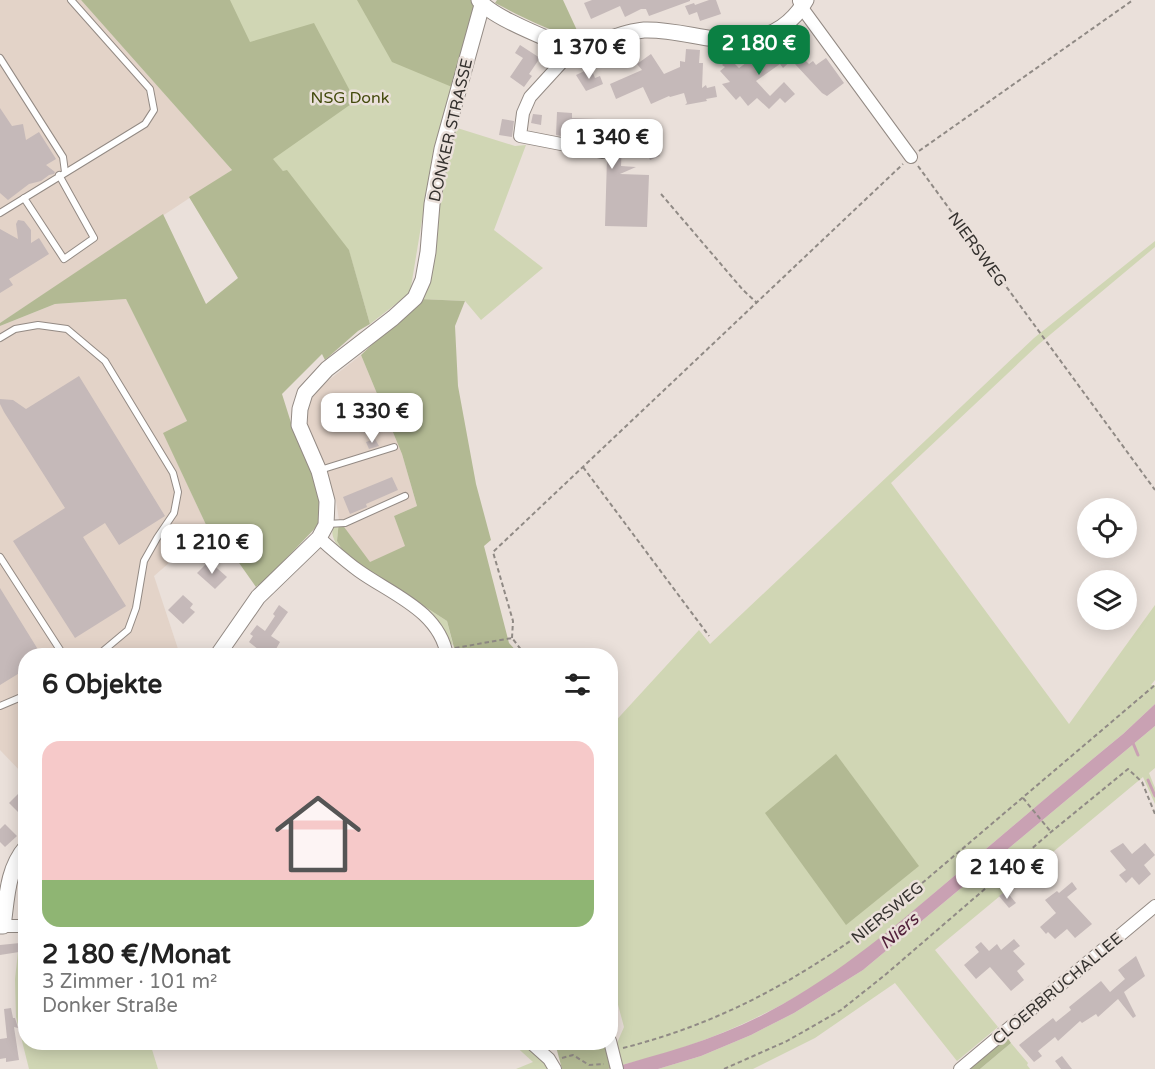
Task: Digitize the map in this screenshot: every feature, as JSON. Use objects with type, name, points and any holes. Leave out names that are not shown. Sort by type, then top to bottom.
[{"type":"street","name":"DONKER STRASSE","points":[[322,531],[327,501],[319,471],[299,425],[300,409],[305,393],[327,369],[415,298],[423,280],[432,204],[442,149],[480,2],[496,13],[573,50]]},
{"type":"street","points":[[602,152],[520,136],[524,113],[530,97],[573,50],[585,48],[621,34],[641,30],[661,30],[740,42],[758,39],[790,21],[802,3],[911,157]]},
{"type":"street","points":[[223,648],[258,597],[322,531],[360,571],[413,605],[432,625],[444,648]]},
{"type":"street","points":[[18,858],[14,863],[8,887],[2,926],[18,926]]},
{"type":"street","name":"CLOERBRUCHALLEE","points":[[960,1069],[1155,906]]},
{"type":"street","points":[[538,1050],[552,1064]]},
{"type":"street","points":[[612,1050],[616,1065]]},
{"type":"lane","points":[[0,213],[146,124],[153,110],[150,89],[71,0]]},
{"type":"lane","points":[[0,58],[63,157],[62,174],[94,238],[64,259],[24,198]]},
{"type":"lane","points":[[0,338],[15,329],[38,325],[68,329],[105,361],[173,473],[178,492],[174,513],[144,561],[136,608],[128,630],[107,648]]},
{"type":"lane","points":[[319,471],[394,447]]},
{"type":"lane","points":[[322,531],[405,496]]},
{"type":"lane","points":[[0,557],[59,648]]},
{"type":"lane","points":[[0,706],[18,698]]},
{"type":"path","points":[[520,648],[512,638],[513,621],[493,552],[911,157],[1133,0]]},
{"type":"path","name":"NIERSWEG","points":[[911,157],[1155,490]]},
{"type":"path","points":[[661,194],[743,290],[757,303]]},
{"type":"path","points":[[583,467],[709,636]]},
{"type":"path","points":[[465,648],[512,638]]},
{"type":"path","name":"NIERSWEG","points":[[616,1065],[621,1049],[665,1037],[743,1006],[831,956],[874,924],[1155,685]]},
{"type":"path","points":[[724,1069],[787,1041],[841,1010],[1128,769],[1142,782],[1155,813]]},
{"type":"path","points":[[1023,798],[1051,832]]},
{"type":"path","points":[[552,1064],[573,1055],[589,1065],[616,1065]]},
{"type":"shaded area","points":[[0,0],[81,0],[232,170],[0,323]]},
{"type":"shaded area","points":[[126,299],[187,421],[164,434],[208,529],[183,543],[185,549],[154,576],[178,648],[18,648],[18,769],[0,750],[0,326],[55,304]]},
{"type":"shaded area","points":[[361,355],[402,454],[417,506],[394,516],[406,546],[370,563],[339,520],[336,501],[304,420],[309,401],[316,390]]},
{"type":"green space","points":[[81,0],[230,0],[250,42],[314,23],[354,102],[273,159],[283,171],[287,170],[349,250],[370,324],[358,331],[325,360],[322,354],[282,394],[293,429],[322,495],[321,522],[259,587],[258,585],[256,587],[213,526],[208,529],[163,433],[187,421],[126,299],[55,304],[0,326],[0,323],[163,214],[206,304],[238,278],[189,197],[232,170]]},
{"type":"green space","name":"NSG Donk","points":[[133,0],[479,0],[426,196],[410,293],[370,324],[349,251],[283,171]]},
{"type":"green space","points":[[357,0],[476,0],[452,87],[392,62]]},
{"type":"green space","points":[[497,0],[563,0],[581,39],[526,19],[495,3]]},
{"type":"green space","points":[[454,127],[515,146],[526,145],[494,230],[543,268],[481,320],[465,301],[420,299],[447,153]]},
{"type":"green space","points":[[1155,241],[1155,247],[1039,344],[891,483],[1069,724],[1155,605],[1155,680],[1151,685],[1155,685],[1155,704],[1123,734],[898,924],[831,975],[791,1000],[721,1033],[673,1051],[622,1065],[618,1047],[618,1041],[624,1027],[618,1005],[618,718],[699,630],[710,644],[1034,338]]},
{"type":"green space","points":[[420,299],[465,301],[455,326],[458,386],[476,484],[491,540],[484,546],[509,643],[514,648],[454,648],[447,621],[345,555],[337,541],[339,520],[370,562],[405,546],[394,516],[417,506],[402,454],[361,355]]},
{"type":"green space","points":[[339,520],[337,541],[343,552],[334,538],[333,528]]},
{"type":"green space","points":[[349,558],[447,621],[453,645],[444,638],[423,610]]},
{"type":"green space","points":[[1155,726],[1155,768],[1149,773],[1155,788],[1155,804],[1143,777],[935,950],[998,1027],[957,1061],[895,983],[815,1038],[753,1069],[658,1069],[701,1056],[751,1035],[794,1013],[863,970]]},
{"type":"green space","points":[[836,754],[919,866],[846,925],[765,813]]},
{"type":"green space","points":[[18,951],[18,1025],[16,1017],[15,979]]},
{"type":"green space","points":[[1007,1037],[1011,1043],[980,1069],[969,1069]]},
{"type":"green space","points":[[1011,1043],[1028,1063],[1030,1069],[980,1069]]},
{"type":"green space","points":[[618,1047],[622,1065],[608,1069],[562,1069],[557,1050],[618,1050]]},
{"type":"green space","points":[[24,1050],[152,1050],[158,1069],[29,1069]]},
{"type":"green space","points":[[520,1050],[533,1051],[548,1069],[516,1069],[533,1062]]},
{"type":"water","name":"Niers","points":[[1155,704],[1155,726],[863,970],[794,1013],[751,1035],[701,1056],[658,1069],[608,1069],[731,1030],[770,1011],[821,981],[914,910],[1123,734]]},
{"type":"building","points":[[592,0],[690,1],[649,16],[646,9],[641,9],[625,17],[620,6],[591,19],[584,3]]},
{"type":"building","points":[[716,0],[721,14],[700,21],[697,12],[689,15],[685,6]]},
{"type":"building","points":[[778,40],[783,48],[789,43],[797,55],[783,68],[780,64],[756,81],[770,96],[784,82],[795,94],[785,103],[780,98],[769,109],[757,98],[748,106],[740,96],[736,100],[722,84],[730,82],[720,71],[725,67],[722,65],[729,58],[739,68]]},
{"type":"building","points":[[520,45],[540,58],[529,74],[532,76],[524,87],[510,77],[523,58],[515,53]]},
{"type":"building","points":[[686,49],[700,50],[699,63],[703,63],[702,88],[706,85],[707,88],[715,86],[717,97],[685,105],[687,103],[684,93],[669,96],[651,104],[643,87],[616,99],[610,84],[642,70],[637,64],[651,54],[664,74],[680,67],[680,61],[685,62]]},
{"type":"building","points":[[803,58],[809,64],[813,61],[816,65],[826,58],[844,83],[827,96],[822,93],[795,64]]},
{"type":"building","points":[[591,68],[595,78],[600,76],[603,84],[586,91],[576,75]]},
{"type":"building","points":[[0,108],[12,126],[23,124],[26,140],[39,132],[56,159],[46,165],[55,172],[54,174],[29,184],[8,200],[0,193]]},
{"type":"building","points":[[557,112],[572,113],[572,118],[623,120],[621,166],[636,167],[620,174],[649,175],[647,227],[605,226],[607,158],[610,149],[608,145],[556,135]]},
{"type":"building","points":[[533,114],[542,115],[541,125],[531,123]]},
{"type":"building","points":[[502,119],[514,121],[512,137],[499,135]]},
{"type":"building","points":[[651,134],[660,156],[650,160],[641,138]]},
{"type":"building","points":[[18,220],[24,221],[31,230],[31,243],[39,238],[49,254],[9,279],[13,285],[0,293],[0,229],[18,239],[16,224]]},
{"type":"building","points":[[79,376],[165,516],[119,545],[105,523],[83,537],[126,606],[75,638],[13,541],[65,508],[4,412],[0,399],[13,400],[26,409]]},
{"type":"building","points":[[375,439],[379,446],[369,449],[366,442]]},
{"type":"building","points":[[392,477],[398,490],[350,514],[343,497]]},
{"type":"building","points":[[215,544],[222,553],[215,559],[208,550]]},
{"type":"building","points":[[209,561],[227,577],[215,589],[197,573]]},
{"type":"building","points":[[0,588],[37,648],[18,648],[18,674],[0,685]]},
{"type":"building","points":[[183,595],[193,604],[190,608],[195,612],[183,624],[168,610]]},
{"type":"building","points":[[279,605],[288,612],[271,636],[280,642],[277,648],[257,648],[249,642],[253,636],[250,634],[257,625],[265,631],[275,616],[273,614]]},
{"type":"building","points":[[18,794],[18,812],[9,803]]},
{"type":"building","points":[[5,824],[17,836],[5,847],[0,842],[0,829]]},
{"type":"building","points":[[1123,843],[1132,854],[1145,843],[1155,855],[1144,865],[1151,874],[1139,885],[1132,877],[1126,883],[1119,875],[1126,870],[1110,851]]},
{"type":"building","points":[[1072,882],[1077,889],[1067,897],[1092,924],[1075,938],[1067,929],[1055,939],[1040,927],[1056,913],[1045,900],[1057,891],[1059,893]]},
{"type":"building","points":[[1006,891],[1016,903],[1009,908],[999,896]]},
{"type":"building","points":[[1014,939],[1020,946],[1013,951],[1025,964],[1017,971],[1024,980],[1011,991],[990,967],[976,979],[964,965],[979,952],[975,947],[981,942],[989,951],[997,944],[1001,950]]},
{"type":"building","points":[[18,943],[18,952],[0,955],[0,945]]},
{"type":"building","points":[[1136,956],[1145,976],[1124,992],[1136,1016],[1133,1018],[1118,999],[1098,1017],[1096,1014],[1082,1023],[1080,1021],[1058,1041],[1055,1037],[1038,1051],[1042,1056],[1034,1062],[1019,1045],[1053,1018],[1056,1022],[1071,1010],[1069,1007],[1101,981],[1110,992],[1125,979],[1118,970]]},
{"type":"building","points":[[11,1008],[18,1028],[14,1027],[19,1060],[6,1062],[6,1058],[0,1059],[0,1039],[7,1038],[4,1009]]},
{"type":"building","points":[[1062,1056],[1072,1069],[1061,1069],[1055,1061]]},
{"type":"waterway","points":[[1133,743],[1138,755]]},
{"type":"waterway","points":[[1148,780],[1155,796]]}]
